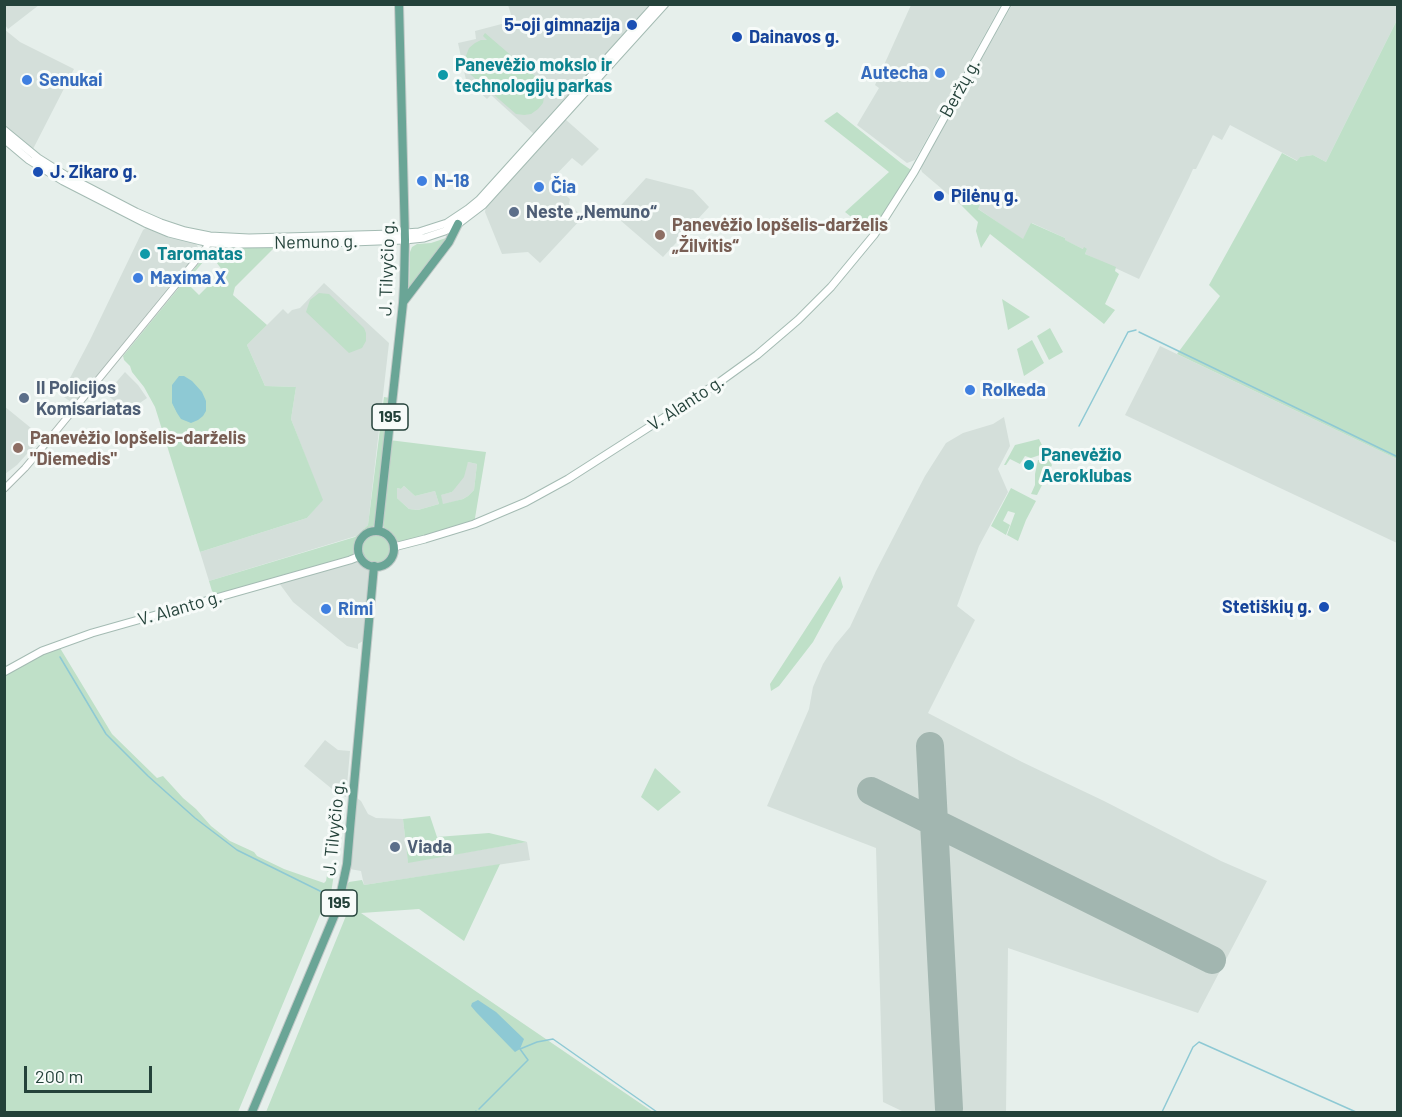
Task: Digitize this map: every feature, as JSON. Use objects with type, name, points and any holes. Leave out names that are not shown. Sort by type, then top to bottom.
[{"type":"main road","name":"J. Tilvyčio g.","points":[[378,531],[403,303],[405,237],[399,4]]},
{"type":"main road","name":"Nemuno g.","points":[[405,237],[443,225],[479,200],[656,4]]},
{"type":"main road","name":"Nemuno g.","points":[[4,139],[63,181],[169,233],[209,240],[326,243],[433,235],[458,224],[479,209],[665,4]]},
{"type":"main road","name":"Beržų g.","points":[[914,172],[1007,4]]},
{"type":"main road","name":"Nemuno g.","points":[[4,130],[36,161]]},
{"type":"main road","name":"V. Alanto g.","points":[[394,547],[474,524],[526,502],[568,479],[738,369],[798,320],[831,287],[874,235],[914,172]]},
{"type":"main road","points":[[403,303],[449,242],[458,224]]},
{"type":"main road","points":[[378,531],[389,536],[394,547],[389,561],[382,566],[374,566],[365,563],[358,547],[362,538],[369,532],[378,531]]},
{"type":"main road","name":"V. Alanto g.","points":[[4,672],[42,651],[92,633],[360,556]]},
{"type":"main road","name":"J. Tilvyčio g.","points":[[252,1113],[335,914],[341,892],[347,864],[374,566]]},
{"type":"street","points":[[4,489],[60,427],[193,265],[209,240]]},
{"type":"shaded area","points":[[4,5],[39,5],[8,29],[5,25]]},
{"type":"shaded area","points":[[508,5],[653,5],[535,135],[491,95],[487,99],[466,80],[458,43],[476,39],[475,31],[513,21]]},
{"type":"shaded area","points":[[911,5],[1001,5],[915,160],[907,163],[857,125],[879,88],[875,85]]},
{"type":"shaded area","points":[[1012,5],[1397,5],[1397,20],[1326,162],[1313,155],[1300,157],[1298,161],[1230,125],[1222,140],[1213,135],[1196,169],[1193,169],[1139,279],[1085,254],[1087,249],[1032,223],[1023,240],[977,208],[971,187],[962,206],[922,172],[923,163]]},
{"type":"shaded area","points":[[4,29],[20,42],[74,69],[32,151],[5,127]]},
{"type":"shaded area","points":[[565,119],[599,149],[582,166],[572,158],[550,181],[570,199],[569,204],[583,217],[540,263],[528,252],[502,254],[485,212],[486,206]]},
{"type":"shaded area","name":"Panevėžio lopšelis-darželis „Žilvitis“","points":[[646,178],[693,190],[709,207],[663,257],[613,214]]},
{"type":"shaded area","points":[[147,227],[195,242],[199,252],[74,404],[61,395],[143,230]]},
{"type":"shaded area","points":[[324,283],[389,343],[368,525],[356,536],[209,581],[200,552],[307,518],[322,500],[291,419],[296,387],[265,386],[247,345],[283,309],[288,314],[300,308]]},
{"type":"shaded area","points":[[1160,346],[1397,459],[1397,543],[1125,415]]},
{"type":"shaded area","points":[[125,372],[147,398],[129,413],[106,394]]},
{"type":"shaded area","name":"Panevėžio lopšelis-darželis \"Diemedis\"","points":[[4,406],[42,437],[17,465],[5,474]]},
{"type":"shaded area","points":[[1004,417],[1010,446],[998,469],[1008,492],[979,546],[957,606],[975,620],[928,713],[1221,861],[1267,881],[1198,1013],[1008,948],[1006,1112],[904,1112],[883,1102],[876,848],[767,806],[809,709],[813,687],[823,664],[850,627],[925,476],[946,443],[963,433],[993,424]]},
{"type":"shaded area","points":[[468,462],[477,464],[474,490],[463,499],[443,505],[440,495],[452,492]]},
{"type":"shaded area","points":[[404,486],[415,496],[435,491],[439,504],[418,510],[409,509],[397,498],[397,488],[401,489]]},
{"type":"shaded area","points":[[354,561],[367,566],[370,571],[363,641],[358,644],[358,649],[347,646],[293,602],[279,583]]},
{"type":"shaded area","points":[[325,740],[338,750],[350,751],[346,797],[337,793],[304,766]]},
{"type":"shaded area","points":[[357,798],[368,814],[376,818],[403,819],[408,862],[527,842],[530,860],[364,885],[361,871],[350,869]]},
{"type":"green space","points":[[1397,20],[1397,459],[1177,354],[1220,296],[1209,285],[1282,153],[1297,161],[1300,157],[1313,155],[1326,162]]},
{"type":"green space","points":[[485,33],[535,76],[542,85],[543,103],[531,114],[516,114],[470,74],[466,67],[464,61],[469,48],[481,40],[487,40],[483,36]]},
{"type":"green space","points":[[837,112],[914,172],[874,235],[845,212],[889,172],[824,121]]},
{"type":"green space","points":[[970,186],[983,197],[978,209],[1023,239],[1031,223],[1083,249],[1084,247],[1087,249],[1085,254],[1116,267],[1115,271],[1119,274],[1105,304],[1115,310],[1104,324],[990,234],[981,248],[976,231],[978,222],[962,206]]},
{"type":"green space","points":[[449,237],[412,286],[409,287],[412,247]]},
{"type":"green space","points":[[218,246],[276,246],[235,287],[233,295],[267,325],[247,345],[265,386],[296,387],[291,419],[323,500],[307,518],[200,552],[155,407],[123,356],[209,251]],"holes":[[[210,254],[226,275],[211,283],[199,295],[186,282]]]},
{"type":"green space","points":[[319,293],[329,294],[364,328],[366,341],[362,348],[349,353],[306,312],[310,300]]},
{"type":"green space","points":[[1002,299],[1030,317],[1008,330]]},
{"type":"green space","points":[[1050,328],[1063,352],[1049,360],[1037,336]]},
{"type":"green space","points":[[1032,340],[1044,363],[1024,376],[1017,349]]},
{"type":"green space","points":[[384,397],[390,398],[376,521],[373,527],[360,537],[354,553],[343,559],[218,595],[214,593],[209,581],[355,537],[368,525]]},
{"type":"green space","points":[[1039,439],[1046,453],[1031,458],[1025,456],[1020,464],[1010,459],[1004,465],[1015,445]]},
{"type":"green space","points":[[389,440],[486,452],[474,524],[425,539],[399,542],[385,530],[383,525]],"holes":[[[468,462],[477,464],[474,490],[463,499],[443,504],[441,495],[452,492],[464,477]],[[404,486],[415,496],[435,491],[439,504],[418,510],[409,509],[397,498],[397,488],[401,489]]]},
{"type":"green space","points":[[1038,460],[1049,460],[1052,465],[1037,495],[1031,494],[1035,485]]},
{"type":"green space","points":[[1011,488],[1036,501],[1018,541],[1007,535],[1015,513],[1008,511],[1003,521],[1010,525],[1006,535],[991,526]]},
{"type":"green space","points":[[376,533],[387,538],[392,549],[387,560],[376,565],[365,560],[360,549],[365,538]]},
{"type":"green space","points":[[840,576],[843,587],[813,642],[779,686],[771,691],[770,684]]},
{"type":"green space","points":[[60,648],[112,734],[157,778],[163,776],[211,826],[230,841],[254,852],[257,856],[284,869],[324,883],[329,864],[335,867],[330,900],[326,900],[238,1112],[5,1112],[4,675],[45,653]]},
{"type":"green space","points":[[655,768],[681,792],[658,811],[641,797]]},
{"type":"green space","points":[[430,816],[437,837],[489,833],[527,842],[408,863],[403,819]]},
{"type":"green space","points":[[500,864],[464,941],[419,909],[361,913],[653,1112],[266,1112],[350,906],[342,904],[349,882],[362,880],[364,885]]},
{"type":"water","points":[[179,376],[192,381],[202,392],[206,401],[206,411],[203,416],[191,423],[181,419],[172,403],[172,385]]},
{"type":"water","points":[[478,1000],[496,1012],[524,1039],[520,1049],[515,1052],[476,1012],[471,1006]]},
{"type":"waterway","points":[[1079,426],[1128,332],[1136,330]]},
{"type":"waterway","points":[[1139,332],[1398,457]]},
{"type":"waterway","points":[[60,657],[106,734],[148,776],[195,818],[237,850],[324,893]]},
{"type":"waterway","points":[[479,1109],[528,1060],[520,1049],[553,1039],[657,1112]]},
{"type":"waterway","points":[[1162,1112],[1193,1047],[1199,1042],[1356,1112]]},
{"type":"runway","points":[[930,746],[949,1109]]},
{"type":"runway","points":[[871,791],[1212,960]]},
{"type":"place","name":"5-oji gimnazija","points":[[632,25]]},
{"type":"place","name":"Dainavos g.","points":[[737,37]]},
{"type":"place","name":"Autecha","points":[[940,73]]},
{"type":"place","name":"Panevėžio mokslo ir technologijų parkas","points":[[443,75]]},
{"type":"place","name":"Senukai","points":[[27,80]]},
{"type":"place","name":"J. Zikaro g.","points":[[38,172]]},
{"type":"place","name":"N-18","points":[[422,181]]},
{"type":"place","name":"Čia","points":[[539,187]]},
{"type":"place","name":"Pilėnų g.","points":[[939,196]]},
{"type":"place","name":"Neste „Nemuno“","points":[[514,212]]},
{"type":"place","name":"Panevėžio lopšelis-darželis „Žilvitis“","points":[[660,235]]},
{"type":"place","name":"Taromatas","points":[[145,254]]},
{"type":"place","name":"Maxima X","points":[[138,278]]},
{"type":"place","name":"Rolkeda","points":[[970,390]]},
{"type":"place","name":"II Policijos Komisariatas","points":[[24,398]]},
{"type":"place","name":"Panevėžio lopšelis-darželis \"Diemedis\"","points":[[18,448]]},
{"type":"place","name":"Panevėžio Aeroklubas","points":[[1029,465]]},
{"type":"place","name":"Stetiškių g.","points":[[1324,607]]},
{"type":"place","name":"Rimi","points":[[326,609]]},
{"type":"place","name":"Viada","points":[[395,847]]}]
